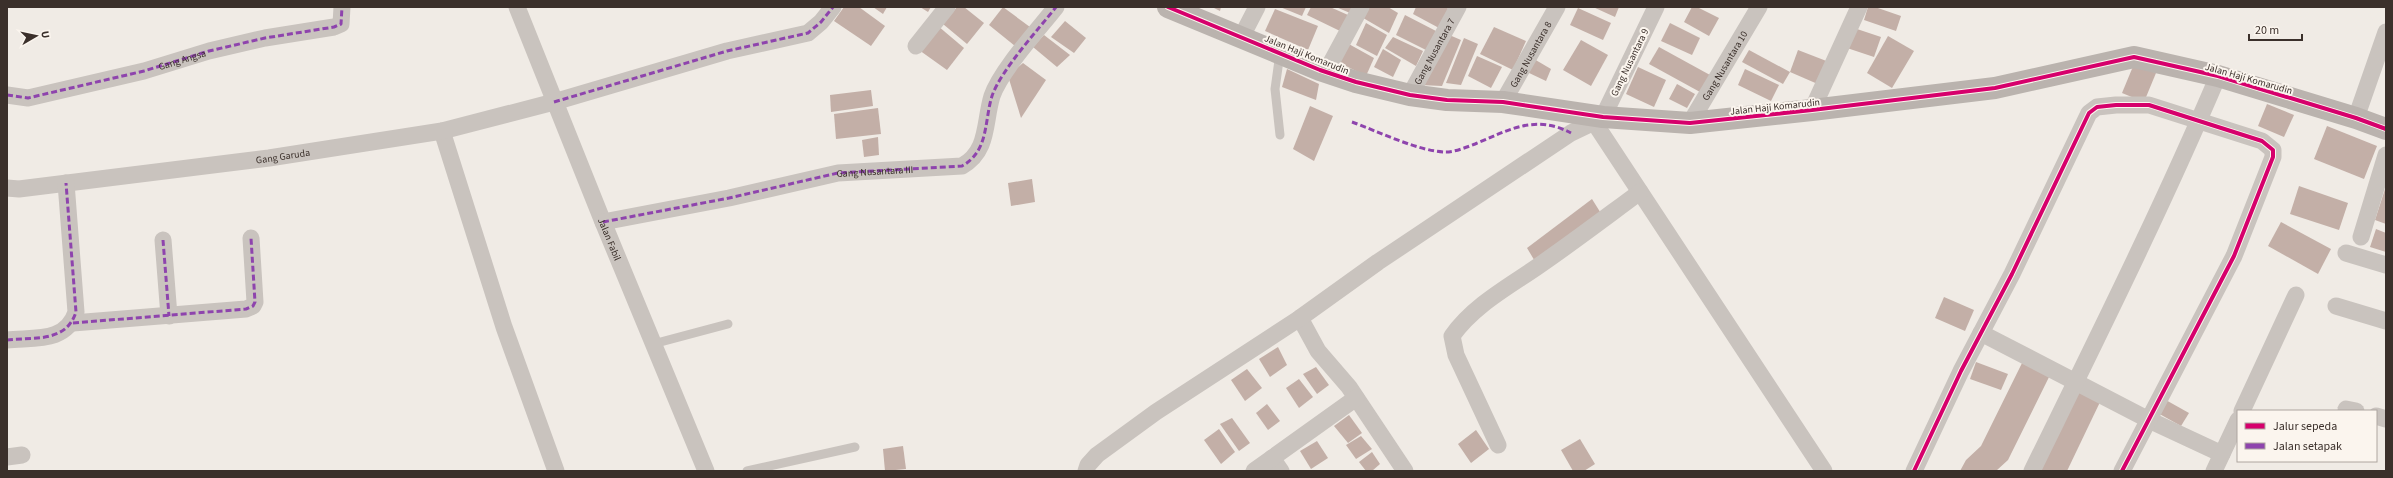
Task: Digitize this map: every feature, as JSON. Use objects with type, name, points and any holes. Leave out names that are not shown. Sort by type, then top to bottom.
[{"type":"street","name":"Gang Angsa","points":[[7,96],[28,98],[144,71],[216,49],[265,38],[334,27],[341,24],[342,7]]},
{"type":"street","name":"Jalan Fabil","points":[[517,7],[554,102],[706,471]]},
{"type":"street","name":"Gang Garuda","points":[[7,188],[19,189],[66,184],[269,158],[442,131],[554,102],[727,51],[808,33],[821,22],[833,7]]},
{"type":"street","points":[[916,46],[947,7]]},
{"type":"street","name":"Gang Nusantara III","points":[[603,222],[729,198],[838,173],[962,166],[972,161],[984,139],[992,96],[1002,76],[1056,7]]},
{"type":"street","name":"Jalan Haji Komarudin","points":[[1168,7],[1242,36],[1326,72],[1356,82],[1410,94],[1447,100],[1503,102],[1598,120],[1690,123],[1812,110],[1995,88],[2134,57],[2218,76],[2356,118],[2386,129]]},
{"type":"street","points":[[1242,36],[1257,7]]},
{"type":"street","points":[[1326,72],[1362,7]]},
{"type":"street","name":"Gang Nusantara 7","points":[[1410,94],[1458,7]]},
{"type":"street","name":"Gang Nusantara 8","points":[[1503,102],[1557,7]]},
{"type":"street","name":"Gang Nusantara 9","points":[[1598,120],[1656,7]]},
{"type":"street","name":"Gang Nusantara 10","points":[[1690,123],[1759,7]]},
{"type":"street","points":[[1812,110],[1859,7]]},
{"type":"street","points":[[2356,118],[2386,32]]},
{"type":"street","points":[[2032,471],[2200,121],[2218,76]]},
{"type":"street","points":[[1914,471],[1961,371],[2012,274],[2089,113],[2096,107],[2116,105],[2149,105],[2262,141],[2273,150],[2273,157],[2234,256],[2122,471]]},
{"type":"street","points":[[1086,471],[1088,465],[1097,455],[1156,412],[1300,318],[1440,220],[1571,133],[1598,120],[1640,192],[1824,471]]},
{"type":"street","points":[[442,131],[504,327],[556,471]]},
{"type":"street","points":[[2361,237],[2386,155]]},
{"type":"street","points":[[7,340],[59,334],[72,323],[76,312],[66,184]]},
{"type":"street","points":[[1498,445],[1456,355],[1452,336],[1458,328],[1501,290],[1536,268],[1640,192]]},
{"type":"street","points":[[72,323],[246,310],[253,306],[255,302],[251,238]]},
{"type":"street","points":[[163,240],[168,316]]},
{"type":"street","points":[[2346,253],[2386,265]]},
{"type":"street","points":[[2242,410],[2296,295]]},
{"type":"street","points":[[2336,306],[2386,321]]},
{"type":"street","points":[[1300,318],[1318,351],[1356,398],[1405,471]]},
{"type":"street","points":[[1981,333],[2149,420],[2222,454]]},
{"type":"street","points":[[1254,471],[1276,465],[1356,398]]},
{"type":"street","points":[[2214,471],[2237,422]]},
{"type":"lane","points":[[1280,52],[1275,89],[1280,135]]},
{"type":"lane","points":[[653,344],[728,324]]},
{"type":"lane","points":[[747,471],[855,448]]},
{"type":"building","points":[[844,7],[859,7],[885,26],[871,46],[834,21]]},
{"type":"building","points":[[873,7],[887,7],[883,14]]},
{"type":"building","points":[[920,7],[931,7],[928,12]]},
{"type":"building","points":[[957,7],[964,7],[984,23],[967,44],[943,24]]},
{"type":"building","points":[[1003,7],[1030,27],[1015,46],[989,25]]},
{"type":"building","points":[[1212,7],[1221,7],[1220,11]]},
{"type":"building","points":[[1280,7],[1306,7],[1302,16]]},
{"type":"building","points":[[1311,7],[1330,7],[1348,15],[1340,31],[1307,15]]},
{"type":"building","points":[[1336,7],[1352,7],[1350,13]]},
{"type":"building","points":[[1363,7],[1388,7],[1398,13],[1389,33],[1358,15]]},
{"type":"building","points":[[1416,7],[1445,7],[1449,9],[1439,28],[1413,14]]},
{"type":"building","points":[[1593,7],[1619,7],[1615,17]]},
{"type":"building","points":[[1692,7],[1697,7],[1719,18],[1709,36],[1684,22]]},
{"type":"building","points":[[1868,7],[1875,7],[1901,16],[1896,31],[1864,20]]},
{"type":"building","points":[[1578,8],[1611,23],[1603,40],[1570,25]]},
{"type":"building","points":[[1275,9],[1318,26],[1308,50],[1265,31]]},
{"type":"building","points":[[1405,15],[1436,31],[1426,50],[1396,35]]},
{"type":"building","points":[[1065,21],[1086,38],[1074,53],[1051,37]]},
{"type":"building","points":[[1366,23],[1387,35],[1377,56],[1356,45]]},
{"type":"building","points":[[1670,23],[1700,38],[1692,55],[1661,41]]},
{"type":"building","points":[[938,26],[964,48],[947,70],[919,50]]},
{"type":"building","points":[[1494,27],[1526,41],[1513,70],[1480,54]]},
{"type":"building","points":[[1854,28],[1881,37],[1874,57],[1847,48]]},
{"type":"building","points":[[1447,34],[1461,40],[1442,86],[1421,85]]},
{"type":"building","points":[[1044,35],[1070,55],[1057,67],[1033,47]]},
{"type":"building","points":[[1888,36],[1914,51],[1892,88],[1867,73]]},
{"type":"building","points":[[1393,37],[1423,51],[1416,66],[1385,48]]},
{"type":"building","points":[[1464,38],[1478,44],[1461,85],[1446,83]]},
{"type":"building","points":[[1581,40],[1608,55],[1591,86],[1563,70]]},
{"type":"building","points":[[1347,43],[1374,58],[1366,76],[1338,62]]},
{"type":"building","points":[[1659,47],[1710,75],[1700,92],[1649,64]]},
{"type":"building","points":[[1383,49],[1401,60],[1393,77],[1374,67]]},
{"type":"building","points":[[1749,50],[1790,72],[1783,84],[1742,62]]},
{"type":"building","points":[[1798,50],[1829,62],[1820,85],[1790,72]]},
{"type":"building","points":[[1477,56],[1502,67],[1491,88],[1468,76]]},
{"type":"building","points":[[1534,59],[1551,69],[1546,81],[1527,72]]},
{"type":"building","points":[[1023,63],[1046,80],[1021,118],[1008,76]]},
{"type":"building","points":[[2134,64],[2156,73],[2144,102],[2122,93]]},
{"type":"building","points":[[1638,67],[1666,80],[1654,107],[1626,94]]},
{"type":"building","points":[[1287,69],[1319,84],[1316,100],[1282,87]]},
{"type":"building","points":[[1745,69],[1779,85],[1771,101],[1738,85]]},
{"type":"building","points":[[1677,84],[1695,94],[1687,108],[1669,99]]},
{"type":"building","points":[[871,90],[873,106],[831,112],[830,95]]},
{"type":"building","points":[[2267,104],[2294,115],[2284,137],[2258,126]]},
{"type":"building","points":[[1310,106],[1333,116],[1314,161],[1293,149]]},
{"type":"building","points":[[878,108],[881,134],[836,139],[834,114]]},
{"type":"building","points":[[2327,126],[2377,146],[2364,179],[2314,159]]},
{"type":"building","points":[[878,137],[879,155],[864,157],[862,140]]},
{"type":"building","points":[[1032,179],[1035,202],[1011,206],[1008,183]]},
{"type":"building","points":[[2299,186],[2348,203],[2339,230],[2290,214]]},
{"type":"building","points":[[2386,186],[2386,224],[2375,220]]},
{"type":"building","points":[[1592,199],[1602,215],[1536,263],[1527,248]]},
{"type":"building","points":[[2281,222],[2331,249],[2318,274],[2268,246]]},
{"type":"building","points":[[2376,229],[2386,233],[2386,252],[2370,247]]},
{"type":"building","points":[[1944,297],[1974,310],[1965,331],[1935,318]]},
{"type":"building","points":[[1278,347],[1287,365],[1270,377],[1259,359]]},
{"type":"building","points":[[2024,359],[2051,373],[2008,460],[1996,471],[1960,471],[1966,460],[1981,446]]},
{"type":"building","points":[[1976,362],[2008,374],[2001,390],[1970,379]]},
{"type":"building","points":[[1316,367],[1329,385],[1317,394],[1303,374]]},
{"type":"building","points":[[1247,369],[1262,388],[1245,401],[1231,380]]},
{"type":"building","points":[[1299,379],[1313,397],[1299,408],[1286,388]]},
{"type":"building","points":[[2079,389],[2101,400],[2067,471],[2040,471]]},
{"type":"building","points":[[2164,399],[2189,413],[2181,426],[2156,412]]},
{"type":"building","points":[[1267,404],[1280,421],[1268,430],[1256,413]]},
{"type":"building","points":[[1349,415],[1362,433],[1348,443],[1334,426]]},
{"type":"building","points":[[1232,418],[1250,443],[1239,451],[1220,424]]},
{"type":"building","points":[[1219,429],[1235,452],[1221,464],[1204,440]]},
{"type":"building","points":[[1476,430],[1489,449],[1471,463],[1458,444]]},
{"type":"building","points":[[1361,436],[1372,449],[1356,459],[1346,445]]},
{"type":"building","points":[[1580,439],[1595,464],[1584,471],[1573,471],[1561,450]]},
{"type":"building","points":[[1317,441],[1328,458],[1311,469],[1300,451]]},
{"type":"building","points":[[903,446],[906,469],[885,471],[883,449]]},
{"type":"building","points":[[1372,452],[1380,464],[1372,471],[1366,471],[1359,462]]},
{"type":"marked path","points":[[7,95],[28,98],[144,71],[209,51],[265,38],[334,27],[341,24],[342,7]]},
{"type":"marked path","points":[[554,102],[727,51],[808,33],[821,22],[833,7]]},
{"type":"marked path","points":[[603,222],[729,198],[838,173],[962,166],[971,160],[981,144],[992,96],[1003,74],[1056,7]]},
{"type":"marked path","points":[[1352,122],[1411,145],[1424,149],[1446,152],[1465,148],[1511,129],[1534,124],[1558,127],[1571,133]]},
{"type":"marked path","points":[[7,340],[38,338],[57,334],[65,329],[71,322],[76,312],[66,183]]},
{"type":"marked path","points":[[73,323],[246,309],[253,306],[255,302],[251,238]]},
{"type":"marked path","points":[[163,240],[169,316]]},
{"type":"cycle path","points":[[1168,7],[1320,70],[1356,82],[1410,95],[1447,100],[1503,102],[1603,117],[1690,123],[1812,110],[1995,88],[2134,57],[2218,76],[2356,118],[2386,129]]},
{"type":"cycle path","points":[[1914,471],[1961,371],[2012,274],[2089,113],[2097,107],[2116,105],[2149,105],[2262,141],[2273,150],[2273,157],[2234,256],[2122,471]]}]
